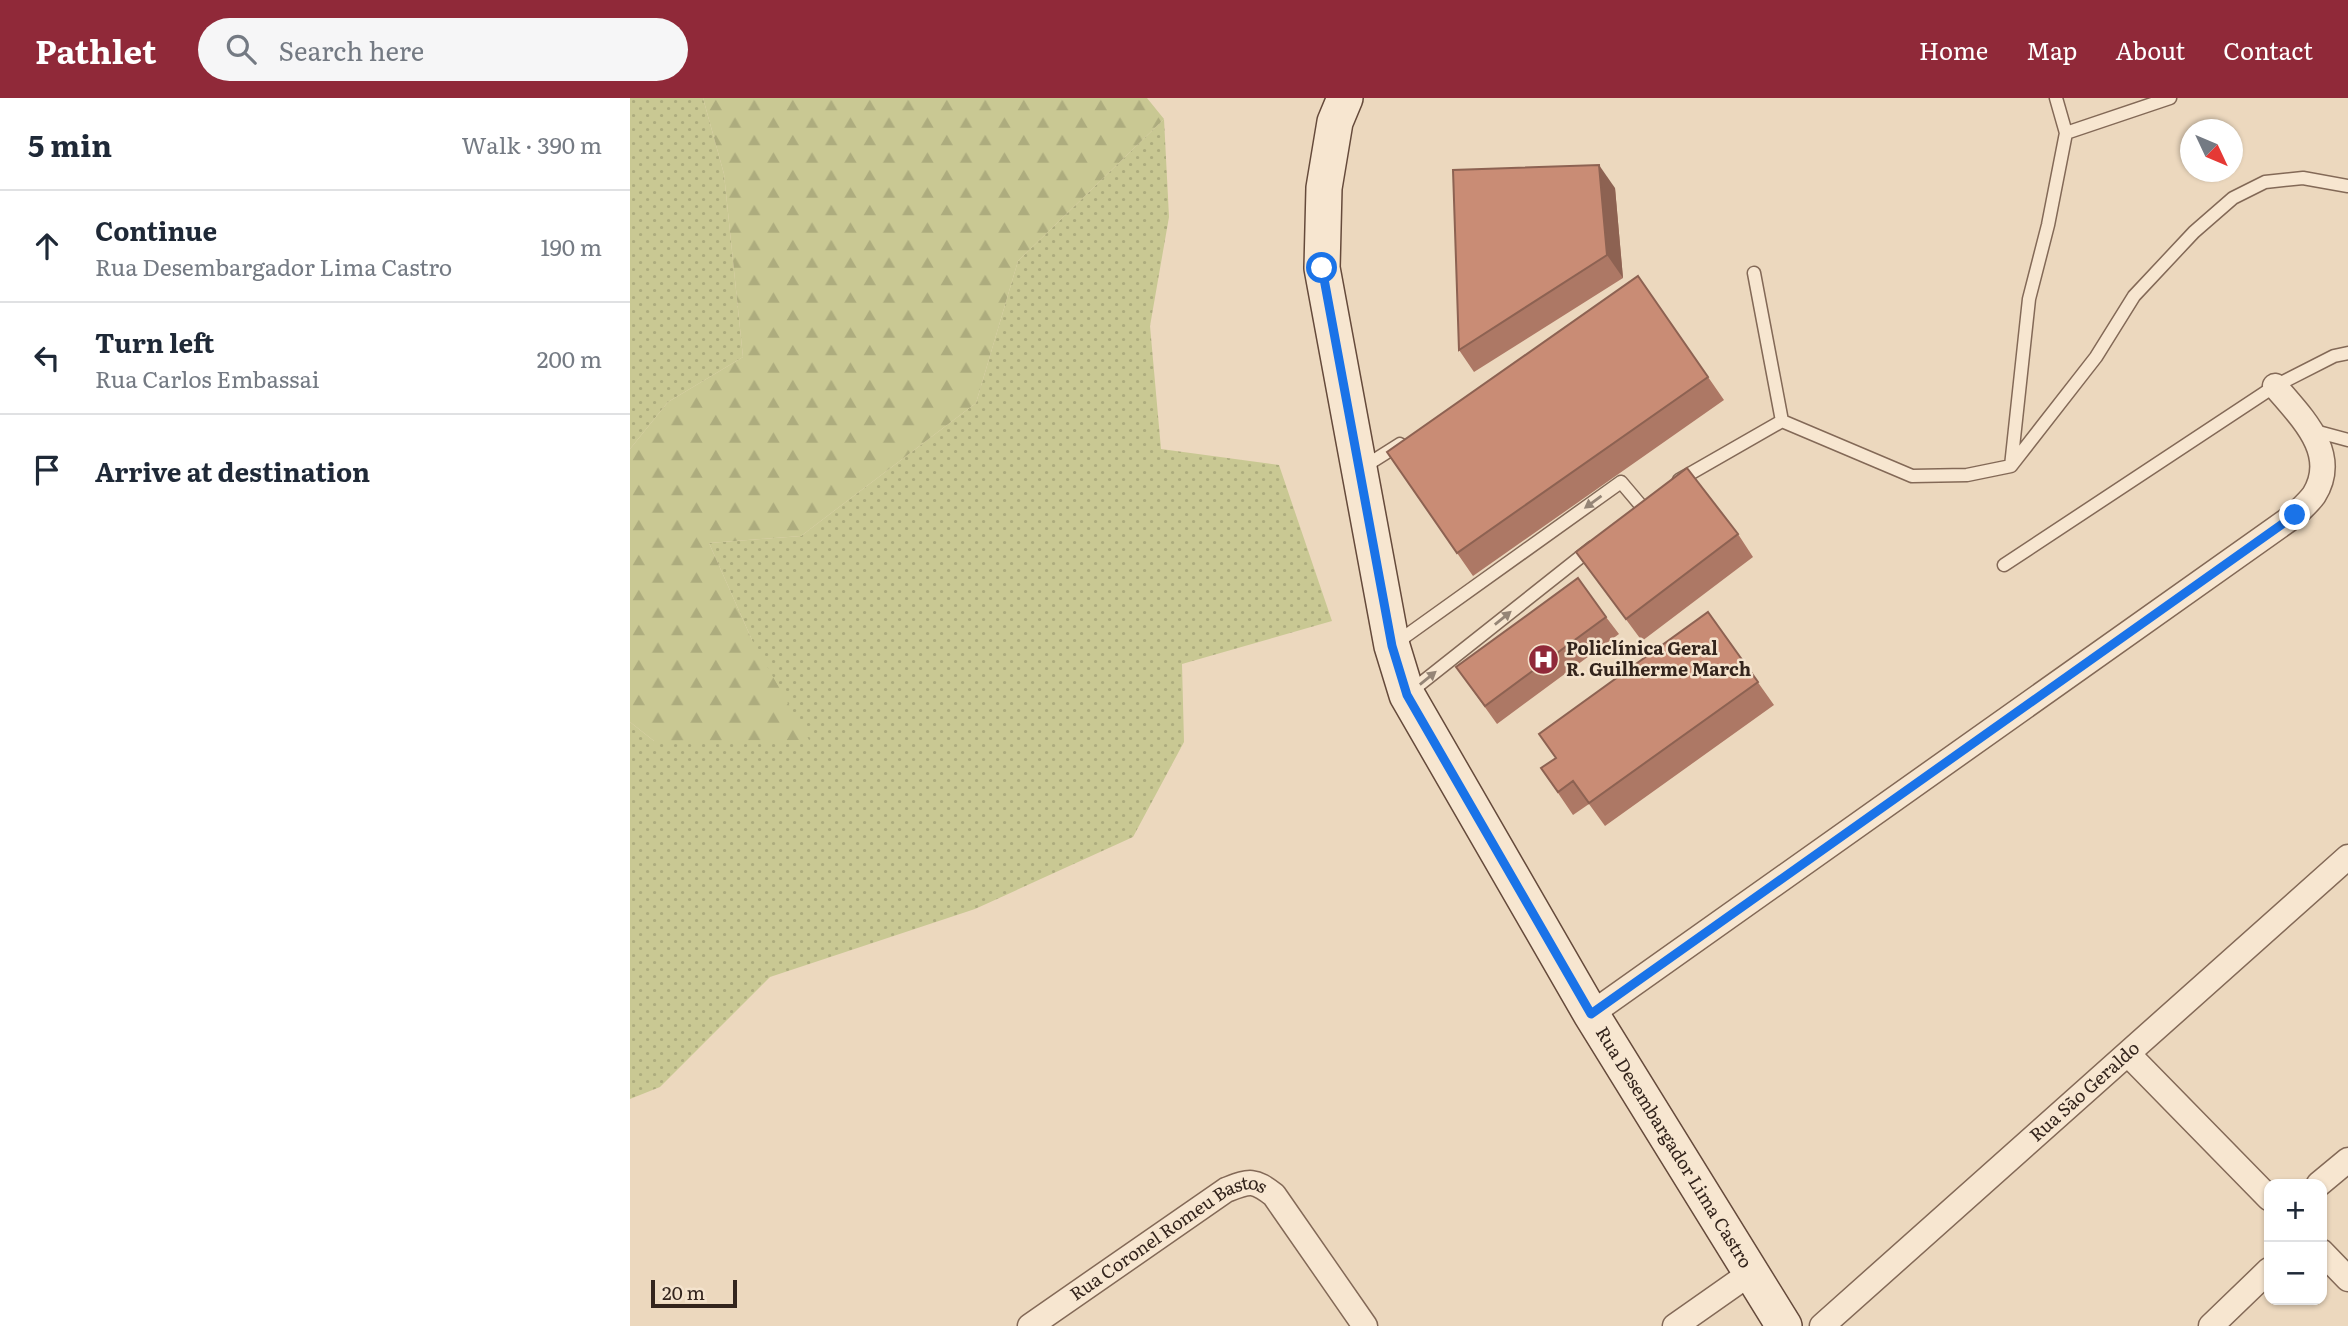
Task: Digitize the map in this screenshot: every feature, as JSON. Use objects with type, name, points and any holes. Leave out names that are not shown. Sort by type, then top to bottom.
[{"type":"main road","name":"Rua Desembargador Lima Castro","points":[[1345,98],[1335,122],[1324,188],[1322,268],[1392,646],[1407,695],[1591,1014],[1784,1326]]},
{"type":"street","points":[[1591,1014],[2295,515],[2314,496],[2323,474],[2322,452],[2311,430],[2275,386]]},
{"type":"street","name":"Rua São Geraldo","points":[[1822,1326],[2348,858]]},
{"type":"street","points":[[2129,1055],[2264,1193]]},
{"type":"street","points":[[2325,1179],[2348,1160]]},
{"type":"street","name":"Rua Coronel Romeu Bastos","points":[[1030,1326],[1226,1190],[1248,1182],[1259,1183],[1274,1195],[1365,1326]]},
{"type":"street","points":[[2327,1257],[2348,1279]]},
{"type":"street","points":[[1675,1326],[1752,1272]]},
{"type":"street","points":[[2211,1326],[2264,1275]]},
{"type":"lane","points":[[2011,466],[2029,299],[2048,225],[2066,133],[2056,98]]},
{"type":"lane","points":[[2066,133],[2170,98]]},
{"type":"lane","points":[[1782,421],[1912,476],[1967,475],[2011,466],[2096,357],[2134,296],[2194,232],[2233,198],[2265,182],[2304,178],[2348,186]]},
{"type":"lane","points":[[1754,272],[1782,421]]},
{"type":"lane","points":[[2004,565],[2275,386],[2334,356],[2348,353]]},
{"type":"lane","points":[[1392,646],[1621,482],[1648,504],[1685,475],[1782,421]]},
{"type":"lane","points":[[2311,430],[2348,440]]},
{"type":"lane","points":[[1359,470],[1406,441]]},
{"type":"lane","points":[[1407,695],[1601,540]]},
{"type":"green space","points":[[630,98],[703,98],[724,174],[743,357],[668,402],[630,449]]},
{"type":"green space","points":[[703,98],[1147,98],[1164,119],[1018,261],[976,403],[801,536],[709,543],[752,640],[809,740],[654,741],[630,722],[630,449],[668,402],[743,357],[724,174]]},
{"type":"green space","points":[[1164,119],[1169,217],[1150,326],[1161,449],[1279,465],[1332,621],[1182,664],[1184,742],[1133,837],[975,909],[770,977],[660,1087],[630,1099],[630,722],[654,741],[752,640],[709,543],[801,536],[976,403],[1018,261]]},
{"type":"building","points":[[1599,165],[1607,255],[1459,350],[1453,170]]},
{"type":"building","points":[[1638,276],[1708,377],[1457,553],[1387,452]]},
{"type":"building","points":[[1687,468],[1738,534],[1626,619],[1576,552]]},
{"type":"building","points":[[1578,578],[1606,617],[1485,706],[1456,667]]},
{"type":"building","points":[[1708,612],[1758,682],[1589,803],[1573,781],[1558,792],[1541,768],[1556,758],[1539,734]]},
{"type":"place","name":"Policlínica Geral R. Guilherme March","points":[[1543,659]]},
{"type":"route","points":[[1322,268],[1392,646],[1407,695],[1591,1014],[2295,515]]}]
